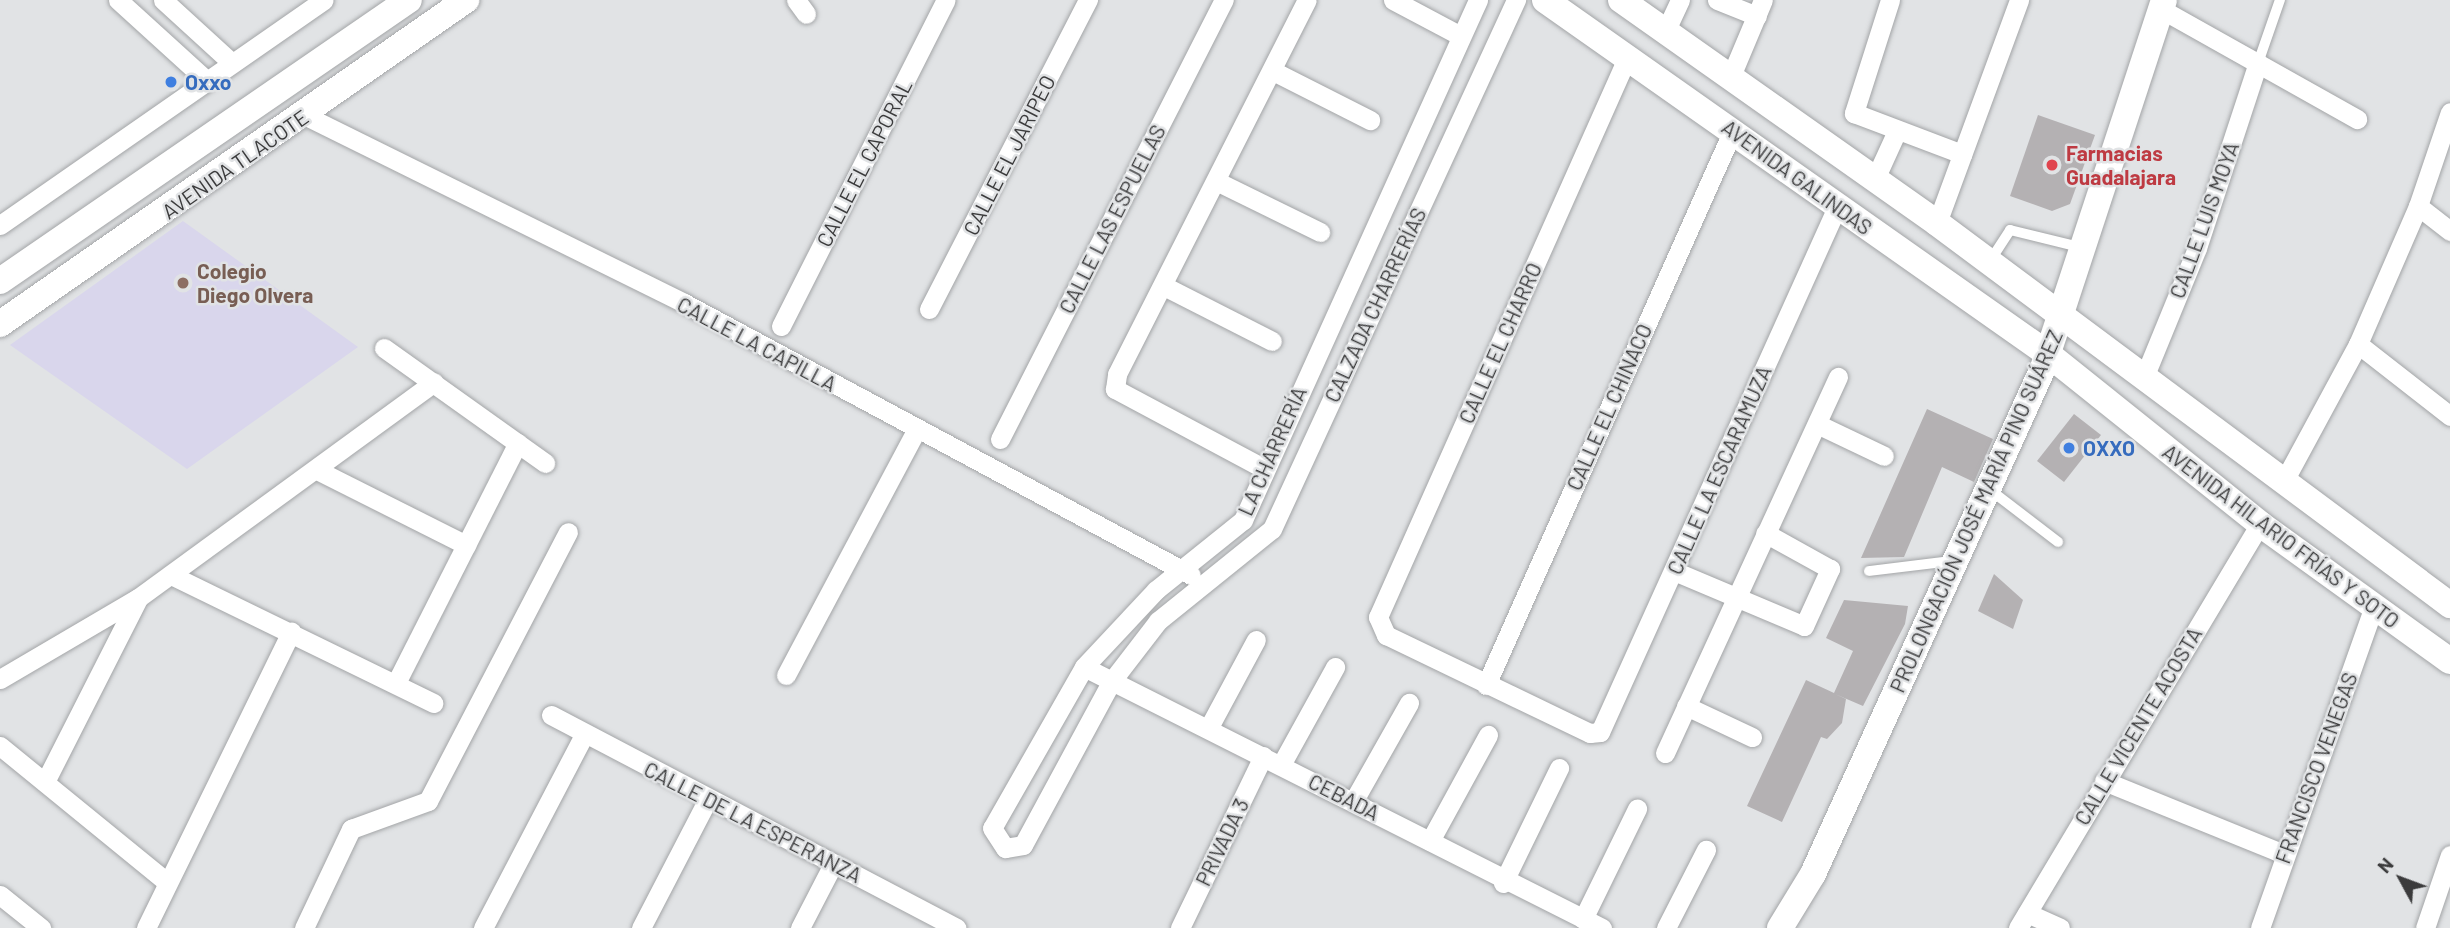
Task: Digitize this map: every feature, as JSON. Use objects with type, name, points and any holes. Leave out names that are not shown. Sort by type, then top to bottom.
[{"type":"street","points":[[118,0],[206,80]]},
{"type":"street","points":[[163,0],[232,63]]},
{"type":"street","points":[[0,225],[324,0]]},
{"type":"street","name":"AVENIDA TLACOTE","points":[[0,281],[409,0]]},
{"type":"street","name":"AVENIDA TLACOTE","points":[[0,324],[306,116],[466,0]]},
{"type":"street","name":"CALLE EL CAPORAL","points":[[781,326],[946,0]]},
{"type":"street","name":"CALLE EL JARIPEO","points":[[929,309],[1088,0]]},
{"type":"street","name":"CALLE LAS ESPUELAS","points":[[1000,439],[1224,0]]},
{"type":"street","points":[[1263,468],[1115,389],[1307,0]]},
{"type":"street","points":[[1393,0],[1461,36]]},
{"type":"street","name":"LA CHARRERÍA","points":[[1111,682],[1023,845],[1005,848],[992,828],[1084,667],[1182,568],[1236,531],[1478,0]]},
{"type":"street","name":"CALZADA CHARRERÍAS","points":[[1111,682],[1158,621],[1272,529],[1516,0]]},
{"type":"street","name":"AVENIDA GALINDAS","points":[[1545,0],[1733,130],[1836,207],[2048,355]]},
{"type":"street","name":"AVENIDA GALINDAS","points":[[1621,0],[1937,223],[2062,318]]},
{"type":"street","points":[[1666,30],[1680,0]]},
{"type":"street","points":[[1717,0],[1760,8],[1731,76]]},
{"type":"street","points":[[1889,0],[1854,113],[1896,133],[1962,155]]},
{"type":"street","points":[[1937,223],[2018,0]]},
{"type":"street","points":[[2163,4],[2258,63],[2357,119]]},
{"type":"street","name":"PROLONGACIÓN JOSÉ MARÍA PINO SUÁREZ","points":[[1780,928],[1813,874],[2048,355],[2163,4]]},
{"type":"street","name":"CALLE EL CHARRO","points":[[1486,685],[1378,628],[1627,58]]},
{"type":"street","name":"CALLE LUIS MOYA","points":[[2145,375],[2197,248],[2258,63]]},
{"type":"street","points":[[1273,71],[1370,121]]},
{"type":"street","points":[[2284,481],[2358,344],[2418,206],[2450,112]]},
{"type":"street","name":"CALLE LA CAPILLA","points":[[306,116],[684,303],[916,430],[1182,568],[1202,584]]},
{"type":"street","name":"CALLE EL CHINACO","points":[[1486,685],[1733,130]]},
{"type":"street","points":[[1875,179],[1896,133]]},
{"type":"street","points":[[1216,181],[1320,232]]},
{"type":"street","points":[[2418,206],[2450,231]]},
{"type":"street","name":"CALLE LA ESCARAMUZA","points":[[1486,685],[1590,733],[1600,732],[1836,207]]},
{"type":"street","points":[[1164,286],[1272,341]]},
{"type":"street","points":[[2062,318],[2145,375],[2450,605]]},
{"type":"street","points":[[2358,344],[2450,416]]},
{"type":"street","points":[[384,348],[545,463]]},
{"type":"street","name":"AVENIDA HILARIO FRÍAS Y SOTO","points":[[2048,355],[2260,524],[2374,609],[2450,661]]},
{"type":"street","points":[[1665,753],[1838,377]]},
{"type":"street","points":[[0,679],[138,598],[317,470],[434,382]]},
{"type":"street","points":[[1817,424],[1884,456]]},
{"type":"street","points":[[786,675],[916,430]]},
{"type":"street","points":[[396,683],[519,443]]},
{"type":"street","points":[[317,470],[466,544]]},
{"type":"street","name":"CALLE VICENTE ACOSTA","points":[[2022,921],[2260,524]]},
{"type":"street","points":[[304,928],[351,829],[428,801],[568,532]]},
{"type":"street","points":[[1674,570],[1738,595],[1804,626],[1832,575],[1826,563],[1765,533]]},
{"type":"street","points":[[171,575],[434,703]]},
{"type":"street","points":[[45,782],[138,598]]},
{"type":"street","name":"FRANCISCO VENEGAS","points":[[2260,928],[2284,854],[2374,609]]},
{"type":"street","points":[[146,928],[291,632]]},
{"type":"street","points":[[1208,729],[1256,640]]},
{"type":"street","name":"CEBADA","points":[[1084,667],[1430,841],[1503,883],[1602,928]]},
{"type":"street","points":[[1281,765],[1335,667]]},
{"type":"street","points":[[1353,802],[1409,703]]},
{"type":"street","points":[[1686,706],[1752,737]]},
{"type":"street","name":"CALLE DE LA ESPERANZA","points":[[551,715],[584,735],[955,928]]},
{"type":"street","points":[[1430,841],[1488,734]]},
{"type":"street","points":[[483,928],[584,735]]},
{"type":"street","points":[[0,746],[167,883]]},
{"type":"street","name":"PRIVADA 3","points":[[1180,928],[1263,756]]},
{"type":"street","points":[[1503,883],[1559,768]]},
{"type":"street","points":[[2104,781],[2284,854]]},
{"type":"street","points":[[642,928],[708,799]]},
{"type":"street","points":[[1583,919],[1637,809]]},
{"type":"street","points":[[1666,928],[1706,850]]},
{"type":"street","points":[[2425,928],[2450,855]]},
{"type":"street","points":[[800,928],[833,864]]},
{"type":"street","points":[[0,895],[41,928]]},
{"type":"street","points":[[1553,928],[1562,910]]},
{"type":"street","points":[[2022,921],[2060,928]]},
{"type":"lane","points":[[2258,63],[2280,0]]},
{"type":"lane","points":[[1989,262],[2010,230],[2084,248]]},
{"type":"lane","points":[[1988,489],[2058,542]]},
{"type":"lane","points":[[1869,571],[1955,561]]},
{"type":"shaded area","name":"Colegio Diego Olvera","points":[[183,221],[358,347],[187,469],[10,345]]},
{"type":"building","name":"Farmacias Guadalajara","points":[[2038,115],[2095,135],[2070,204],[2052,211],[2010,196]]},
{"type":"building","points":[[1927,409],[1993,439],[1974,482],[1942,467],[1904,557],[1861,558]]},
{"type":"building","name":"OXXO","points":[[2074,414],[2101,435],[2064,482],[2037,461]]},
{"type":"building","points":[[1994,574],[2023,600],[2013,629],[1978,611]]},
{"type":"building","points":[[1844,600],[1908,606],[1905,624],[1863,706],[1835,694],[1846,699],[1842,723],[1827,739],[1821,737],[1782,822],[1747,806],[1806,680],[1834,693],[1853,651],[1826,638]]},
{"type":"place","name":"Oxxo","points":[[171,82]]},
{"type":"place","name":"Farmacias Guadalajara","points":[[2052,165]]},
{"type":"place","name":"Colegio Diego Olvera","points":[[183,283]]},
{"type":"place","name":"OXXO","points":[[2069,448]]}]
